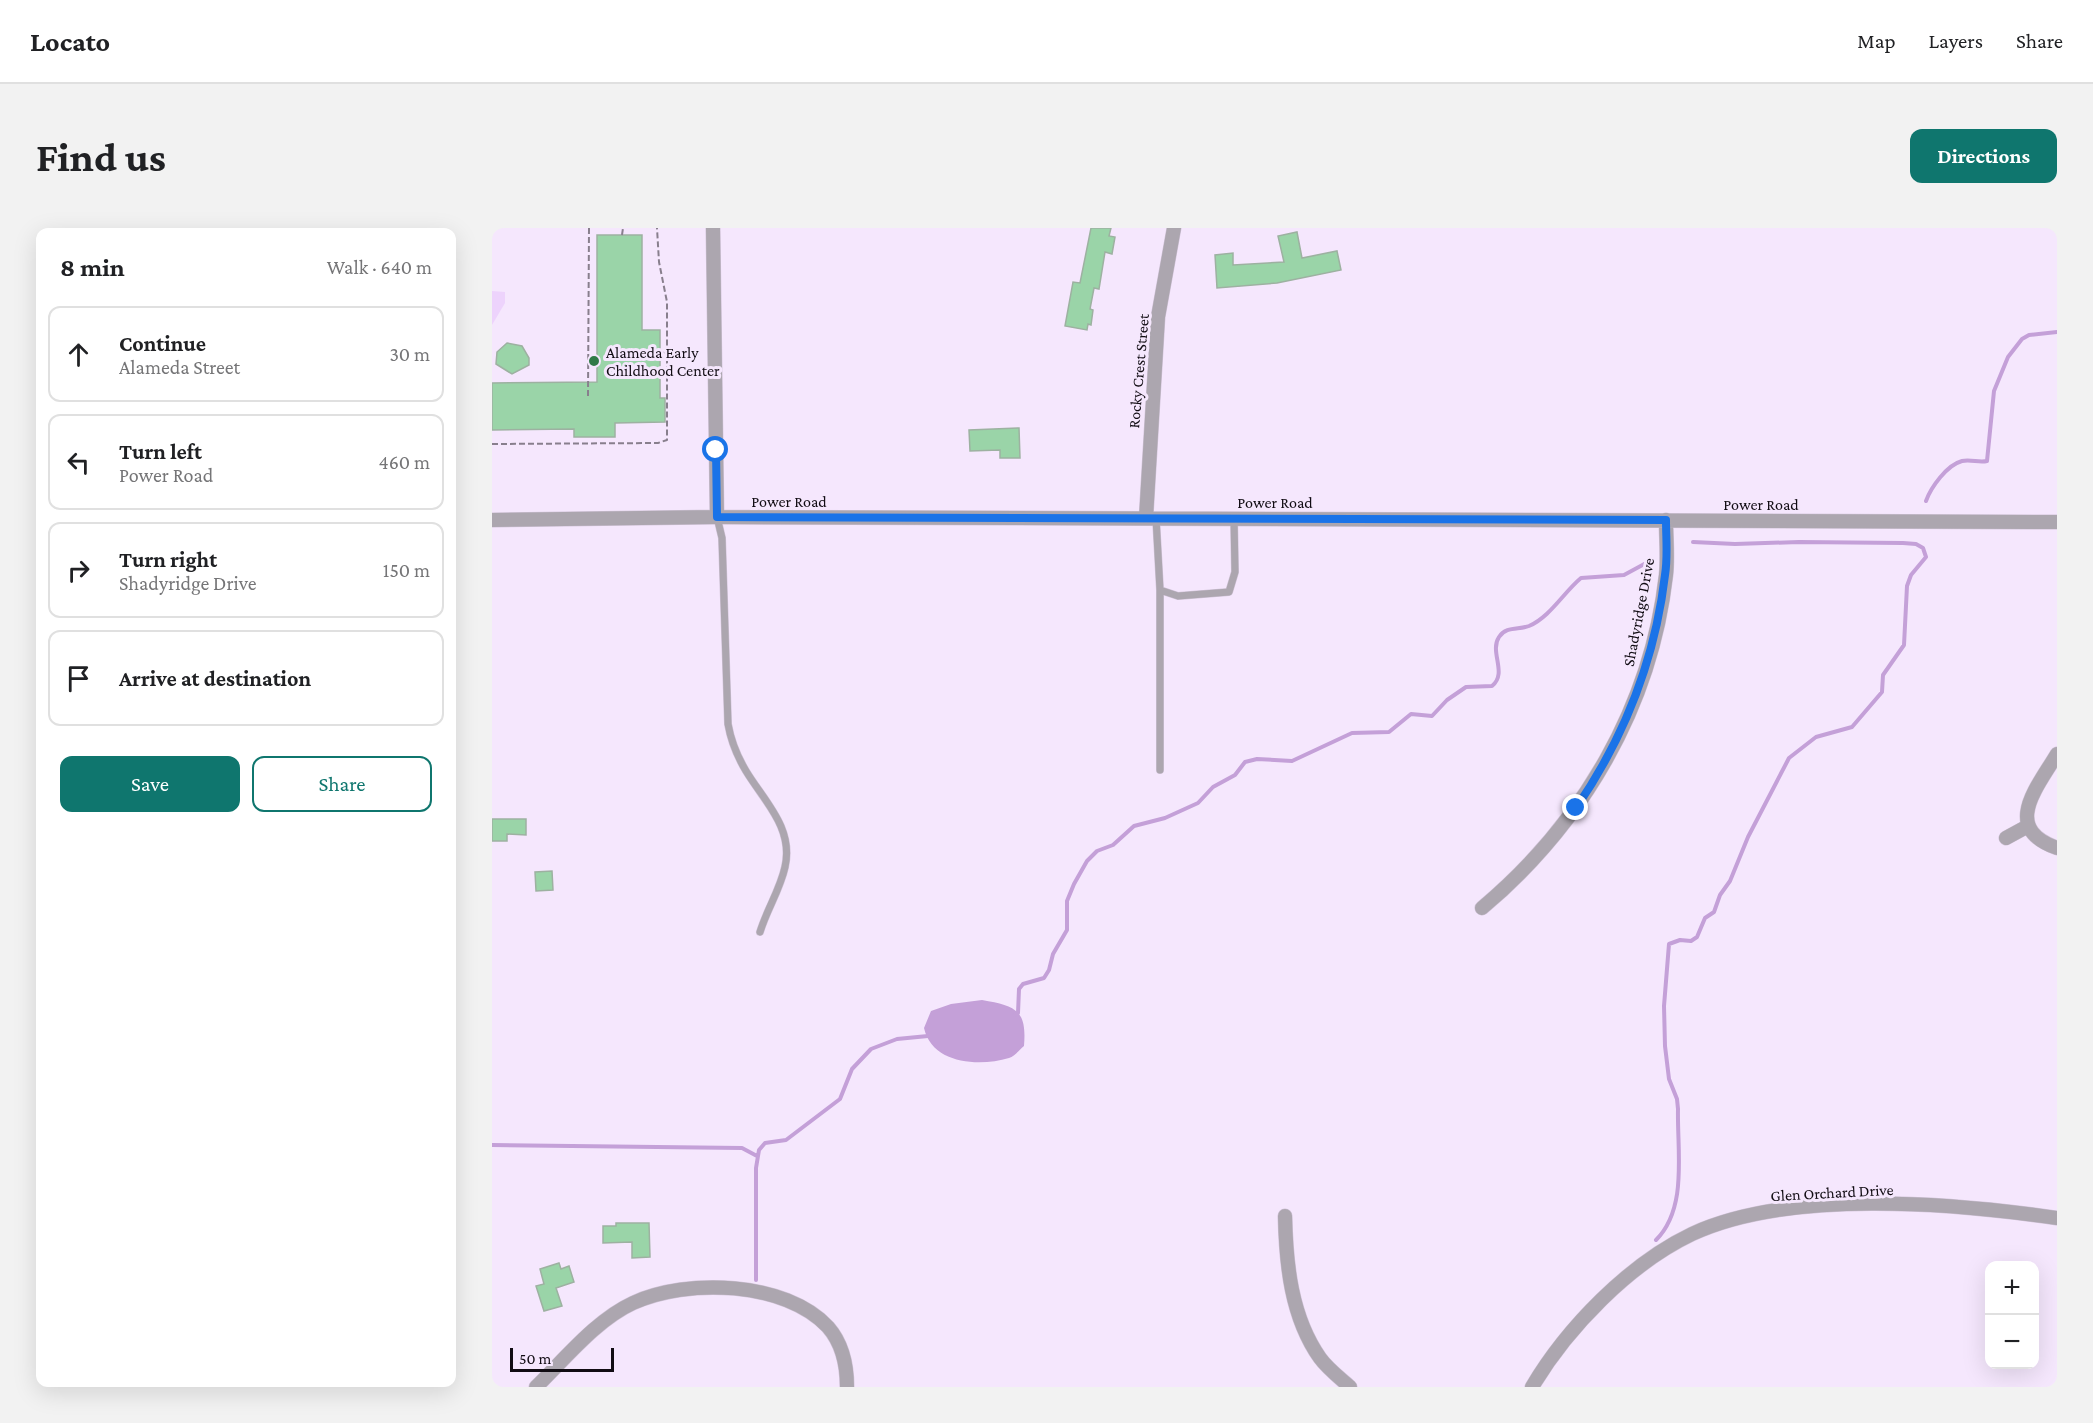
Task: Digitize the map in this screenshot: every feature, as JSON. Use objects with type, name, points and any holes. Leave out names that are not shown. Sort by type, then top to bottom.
[{"type":"street","points":[[713,228],[717,517]]},
{"type":"street","name":"Rocky Crest Street","points":[[1151,518],[1158,317],[1174,228]]},
{"type":"street","name":"Power Road","points":[[492,520],[717,517],[2057,522]]},
{"type":"street","name":"Shadyridge Drive","points":[[1482,908],[1512,883],[1541,853],[1601,772],[1616,742],[1648,662],[1666,574],[1666,520]]},
{"type":"street","points":[[2057,754],[2026,807],[2028,825],[2033,835],[2057,848]]},
{"type":"street","points":[[2006,838],[2028,825]]},
{"type":"street","name":"Glen Orchard Drive","points":[[1532,1387],[1580,1322],[1642,1264],[1692,1234],[1737,1219],[1763,1212],[1800,1207],[1900,1205],[1960,1207],[2057,1218]]},
{"type":"street","points":[[1285,1216],[1286,1248],[1293,1296],[1306,1333],[1321,1359],[1350,1387]]},
{"type":"street","points":[[536,1387],[618,1311],[666,1291],[722,1288],[783,1299],[807,1311],[828,1328],[842,1351],[847,1387]]},
{"type":"lane","points":[[717,517],[722,538],[728,724],[732,742],[746,770],[784,829],[787,847],[785,866],[760,932]]},
{"type":"lane","points":[[1151,518],[1160,590],[1160,770]]},
{"type":"lane","points":[[1160,590],[1178,596],[1229,592],[1235,573],[1234,518]]},
{"type":"path","points":[[588,396],[589,228]]},
{"type":"path","points":[[622,235],[623,228]]},
{"type":"path","points":[[492,444],[664,443],[668,435],[666,403],[668,353],[666,293],[659,262],[657,228]]},
{"type":"path","points":[[660,352],[668,353]]},
{"type":"shaded area","points":[[492,291],[505,292],[505,303],[492,325]]},
{"type":"shaded area","points":[[982,1000],[1003,1005],[1017,1012],[1023,1024],[1024,1046],[1009,1058],[984,1062],[958,1060],[936,1049],[924,1028],[931,1011],[951,1004]]},
{"type":"building","points":[[1091,228],[1111,228],[1109,236],[1115,237],[1112,254],[1105,252],[1099,289],[1094,288],[1090,309],[1093,310],[1091,325],[1088,324],[1087,330],[1065,326],[1073,282],[1080,283]]},
{"type":"building","points":[[1297,232],[1302,258],[1337,251],[1341,270],[1277,283],[1217,288],[1215,255],[1233,253],[1233,265],[1284,262],[1278,236]]},
{"type":"building","points":[[597,235],[642,235],[642,330],[660,330],[660,398],[665,398],[665,422],[615,423],[615,437],[574,437],[574,429],[492,430],[492,383],[597,382]]},
{"type":"building","points":[[507,343],[522,346],[529,358],[529,365],[512,374],[496,364],[497,352]]},
{"type":"building","points":[[1019,428],[1020,458],[1000,458],[1000,450],[970,451],[969,430]]},
{"type":"building","points":[[492,819],[526,819],[526,835],[507,834],[507,841],[492,841]]},
{"type":"building","points":[[552,871],[553,890],[536,891],[535,872]]},
{"type":"building","points":[[616,1223],[649,1223],[650,1257],[632,1258],[632,1242],[603,1243],[603,1226],[616,1226]]},
{"type":"building","points":[[559,1263],[561,1269],[569,1266],[574,1282],[556,1288],[562,1306],[544,1311],[536,1286],[544,1284],[540,1269]]},
{"type":"waterway","points":[[1926,501],[1940,477],[1956,463],[1987,461],[1994,391],[2008,357],[2022,339],[2029,335],[2057,332]]},
{"type":"waterway","points":[[1656,1240],[1666,1227],[1673,1212],[1679,1179],[1677,1099],[1669,1079],[1665,1046],[1664,1006],[1669,944],[1680,940],[1691,941],[1697,937],[1705,918],[1714,912],[1748,837],[1789,758],[1816,737],[1852,727],[1882,692],[1883,675],[1904,645],[1907,586],[1911,575],[1926,557],[1923,548],[1916,544],[1903,543],[1693,542]]},
{"type":"waterway","points":[[1015,1015],[1018,1013],[1019,989],[1023,984],[1044,978],[1049,970],[1053,954],[1067,930],[1067,901],[1087,861],[1097,851],[1113,845],[1134,826],[1165,818],[1198,803],[1213,787],[1235,775],[1245,762],[1257,759],[1292,761],[1352,733],[1389,732],[1411,714],[1432,716],[1447,700],[1466,687],[1492,686],[1499,669],[1496,643],[1505,631],[1537,622],[1581,578],[1624,575],[1648,562]]},
{"type":"waterway","points":[[756,1280],[756,1168],[759,1150],[765,1143],[786,1140],[840,1099],[852,1069],[871,1049],[897,1039],[928,1036]]},
{"type":"waterway","points":[[492,1145],[742,1148],[757,1156]]},
{"type":"place","name":"Alameda Early Childhood Center","points":[[594,361]]},
{"type":"route","points":[[716,450],[717,517],[1666,520],[1666,574],[1648,662],[1633,705],[1616,742],[1601,772],[1576,808]]}]
